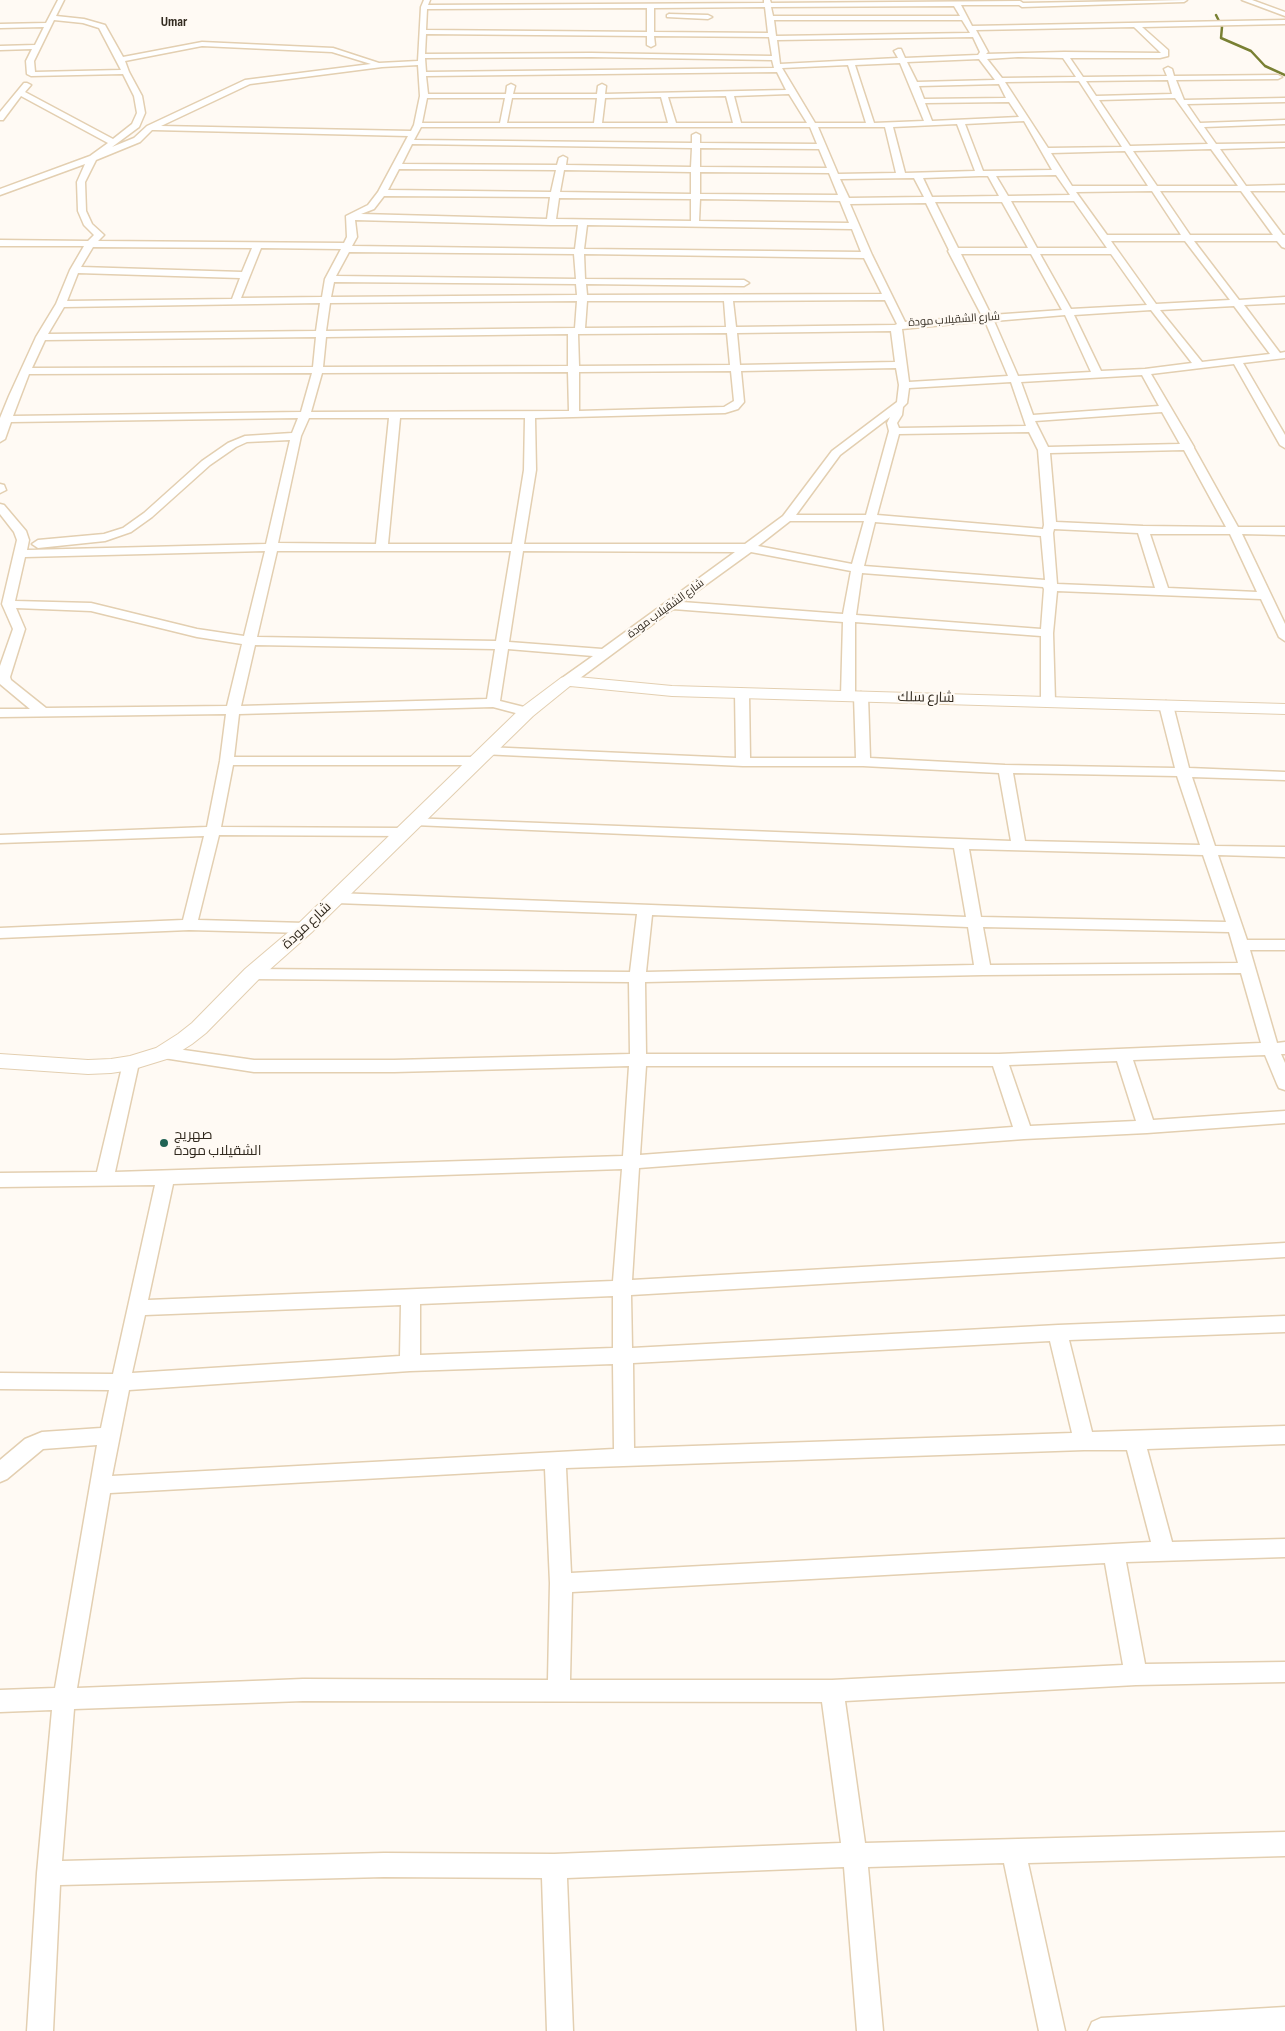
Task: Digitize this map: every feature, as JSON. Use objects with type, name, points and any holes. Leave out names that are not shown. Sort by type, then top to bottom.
[{"type":"street","points":[[62,0],[30,60],[31,74],[125,72]]},
{"type":"street","points":[[350,216],[371,207],[382,193],[418,125],[424,96],[421,59],[426,4],[478,3],[560,6],[706,2],[934,2],[957,4],[1184,0]]},
{"type":"street","points":[[1246,0],[1285,14]]},
{"type":"street","points":[[706,2],[710,34]]},
{"type":"street","points":[[41,337],[732,330],[899,326],[867,255],[846,199],[816,131],[791,92],[777,65],[768,2]]},
{"type":"street","points":[[1020,2],[1028,12]]},
{"type":"street","points":[[957,4],[984,52],[981,56]]},
{"type":"street","points":[[650,5],[651,55]]},
{"type":"street","points":[[560,6],[560,16]]},
{"type":"street","points":[[642,16],[708,17]]},
{"type":"street","points":[[770,18],[966,18]]},
{"type":"street","points":[[1035,19],[1041,26]]},
{"type":"street","points":[[0,26],[50,21],[84,21],[102,27],[125,67],[125,72],[138,96],[141,113],[136,125],[92,159],[81,182],[82,211],[88,225],[96,230],[99,235],[75,270],[61,304],[41,337],[14,396],[0,439]]},
{"type":"street","points":[[970,28],[1285,22]]},
{"type":"street","points":[[422,74],[604,73],[981,56],[1064,54],[1160,56],[1165,52],[1135,24]]},
{"type":"street","points":[[422,32],[533,40],[651,55],[777,65]]},
{"type":"street","points":[[0,192],[92,159],[137,140],[150,128],[248,82],[382,65],[533,40],[650,34],[892,37],[976,35]]},
{"type":"street","points":[[892,37],[914,84],[929,123]]},
{"type":"street","points":[[525,73],[533,40]]},
{"type":"street","points":[[120,60],[202,44],[334,50],[382,65]]},
{"type":"street","points":[[0,48],[37,47]]},
{"type":"street","points":[[1064,54],[1187,237],[1235,303],[1281,356]]},
{"type":"street","points":[[616,71],[619,65],[651,55]]},
{"type":"street","points":[[981,56],[1000,81],[1018,112],[1026,119],[1044,151],[1113,251],[1153,307],[1200,366]]},
{"type":"street","points":[[1160,56],[1172,78],[1179,99],[1283,240]]},
{"type":"street","points":[[852,63],[870,124]]},
{"type":"street","points":[[598,126],[604,73]]},
{"type":"street","points":[[503,126],[510,96],[512,74]]},
{"type":"street","points":[[0,118],[3,109],[21,93],[35,75]]},
{"type":"street","points":[[914,84],[1082,79],[1278,78]]},
{"type":"street","points":[[424,96],[600,96],[791,92]]},
{"type":"street","points":[[21,93],[115,143]]},
{"type":"street","points":[[729,93],[737,124]]},
{"type":"street","points":[[664,94],[673,125]]},
{"type":"street","points":[[1095,98],[1285,100]]},
{"type":"street","points":[[920,101],[1012,100]]},
{"type":"street","points":[[418,125],[888,125],[1026,119]]},
{"type":"street","points":[[960,122],[980,174]]},
{"type":"street","points":[[1198,125],[1285,122]]},
{"type":"street","points":[[694,223],[697,171],[695,124]]},
{"type":"street","points":[[888,125],[901,175]]},
{"type":"street","points":[[551,222],[568,126]]},
{"type":"street","points":[[150,128],[566,145],[822,148]]},
{"type":"street","points":[[1044,151],[1285,145]]},
{"type":"street","points":[[1271,146],[1285,157]]},
{"type":"street","points":[[397,166],[901,175],[1058,172]]},
{"type":"street","points":[[991,174],[1068,312],[1098,375]]},
{"type":"street","points":[[917,175],[953,251],[988,318],[1015,380],[1033,429],[1044,450],[1050,585],[1047,633],[1048,701]]},
{"type":"street","points":[[1071,189],[1285,188]]},
{"type":"street","points":[[382,193],[930,200],[1077,198]]},
{"type":"street","points":[[350,216],[551,222],[856,226]]},
{"type":"street","points":[[189,925],[213,831],[227,761],[233,710],[296,436],[305,415],[318,369],[325,300],[330,279],[352,236],[350,216]]},
{"type":"street","points":[[574,413],[573,369],[576,332],[582,298],[579,252],[583,222]]},
{"type":"street","points":[[1105,238],[1187,237],[1283,240]]},
{"type":"street","points":[[0,243],[258,245],[579,252],[867,255]]},
{"type":"street","points":[[235,302],[258,245]]},
{"type":"street","points":[[953,251],[1113,251]]},
{"type":"street","points":[[75,270],[246,275]]},
{"type":"street","points":[[330,279],[744,283]]},
{"type":"street","points":[[5,419],[530,414],[726,410],[734,407],[739,402],[728,297]]},
{"type":"street","points":[[61,304],[325,300],[887,297]]},
{"type":"street","name":"شارع الشقيلاب مودة","points":[[567,682],[750,548],[787,518],[836,453],[902,403],[904,385],[899,326],[1068,312],[1285,300]]},
{"type":"street","points":[[904,385],[1144,372],[1281,356]]},
{"type":"street","points":[[1237,361],[1285,445]]},
{"type":"street","points":[[25,371],[734,368],[902,365]]},
{"type":"street","points":[[1144,372],[1189,447],[1234,530],[1285,636]]},
{"type":"street","points":[[0,406],[14,396]]},
{"type":"street","points":[[863,762],[855,696],[849,617],[857,569],[894,431],[892,423],[898,407]]},
{"type":"street","points":[[1029,418],[1167,409]]},
{"type":"street","points":[[493,703],[530,470],[530,414]]},
{"type":"street","points":[[382,548],[395,415]]},
{"type":"street","points":[[894,431],[1033,429]]},
{"type":"street","points":[[20,551],[45,542],[105,537],[127,530],[148,515],[206,463],[232,445],[245,439],[296,436]]},
{"type":"street","points":[[1044,450],[1189,447]]},
{"type":"street","points":[[0,507],[20,531],[23,540],[8,604],[19,628],[3,677],[5,682],[41,712]]},
{"type":"street","points":[[787,518],[870,518],[1049,529],[1285,531]]},
{"type":"street","points":[[1143,530],[1164,592]]},
{"type":"street","points":[[20,551],[271,547],[750,548],[857,569],[1050,585],[1267,596]]},
{"type":"street","points":[[0,583],[17,567]]},
{"type":"street","points":[[8,604],[92,607],[197,633],[249,641],[501,645],[605,653]]},
{"type":"street","points":[[671,605],[1047,633]]},
{"type":"street","name":"شارع سلك","points":[[567,682],[640,689],[742,693],[1285,709]]},
{"type":"street","name":"شارع مودة","points":[[0,1061],[88,1067],[131,1063],[163,1054],[199,1028],[252,974],[305,928],[480,756],[527,712],[567,682]]},
{"type":"street","points":[[742,693],[743,762]]},
{"type":"street","points":[[0,713],[233,710],[493,703],[527,712]]},
{"type":"street","points":[[1166,705],[1183,772],[1248,968],[1278,1048],[1285,1084]]},
{"type":"street","points":[[227,761],[480,756],[743,762],[863,762],[1005,769],[1285,776]]},
{"type":"street","points":[[1005,769],[1019,846]]},
{"type":"street","points":[[0,839],[408,826],[1019,846],[1285,852]]},
{"type":"street","points":[[962,844],[983,970]]},
{"type":"street","points":[[336,898],[974,922],[1234,927]]},
{"type":"street","points":[[624,1458],[622,1288],[638,1060],[637,977],[645,911]]},
{"type":"street","points":[[0,933],[189,925],[305,928]]},
{"type":"street","points":[[1241,945],[1285,945]]},
{"type":"street","points":[[252,974],[637,977],[983,970],[1248,968]]},
{"type":"street","points":[[163,1054],[254,1066],[394,1066],[638,1060],[999,1060],[1278,1048]]},
{"type":"street","points":[[1123,1055],[1148,1127]]},
{"type":"street","points":[[999,1060],[1024,1133]]},
{"type":"street","points":[[105,1178],[131,1063]]},
{"type":"street","points":[[0,1180],[165,1178],[630,1162],[1024,1133],[1148,1127],[1285,1117]]},
{"type":"street","points":[[40,2031],[49,1873],[64,1699],[109,1436],[165,1178]]},
{"type":"street","points":[[137,1308],[622,1288],[1285,1250]]},
{"type":"street","points":[[410,1363],[411,1297]]},
{"type":"street","points":[[0,1381],[121,1382],[410,1363],[623,1356],[1058,1333],[1285,1324]]},
{"type":"street","points":[[1058,1333],[1084,1441]]},
{"type":"street","points":[[102,1485],[555,1460],[1285,1435]]},
{"type":"street","points":[[0,1473],[32,1445],[42,1441],[109,1436]]},
{"type":"street","points":[[1135,1441],[1164,1551]]},
{"type":"street","points":[[555,1460],[561,1582],[559,1690]]},
{"type":"street","points":[[561,1582],[1114,1553],[1285,1548]]},
{"type":"street","points":[[1114,1553],[1136,1675]]},
{"type":"street","points":[[0,1701],[303,1690],[832,1691],[1136,1675],[1285,1672]]},
{"type":"street","points":[[832,1691],[855,1856],[870,2031]]},
{"type":"street","points":[[49,1873],[384,1865],[554,1866],[1285,1844]]},
{"type":"street","points":[[1013,1851],[1052,2031]]},
{"type":"street","points":[[554,1866],[560,2031]]},
{"type":"street","points":[[1101,2031],[1285,2020]]},
{"type":"waterway","points":[[1216,15],[1222,27],[1221,38],[1251,51],[1265,66],[1285,75]]},
{"type":"place","name":"صهريج الشقيلاب مودة","points":[[164,1143]]},
{"type":"district","name":"Umar","points":[[174,22]]}]
